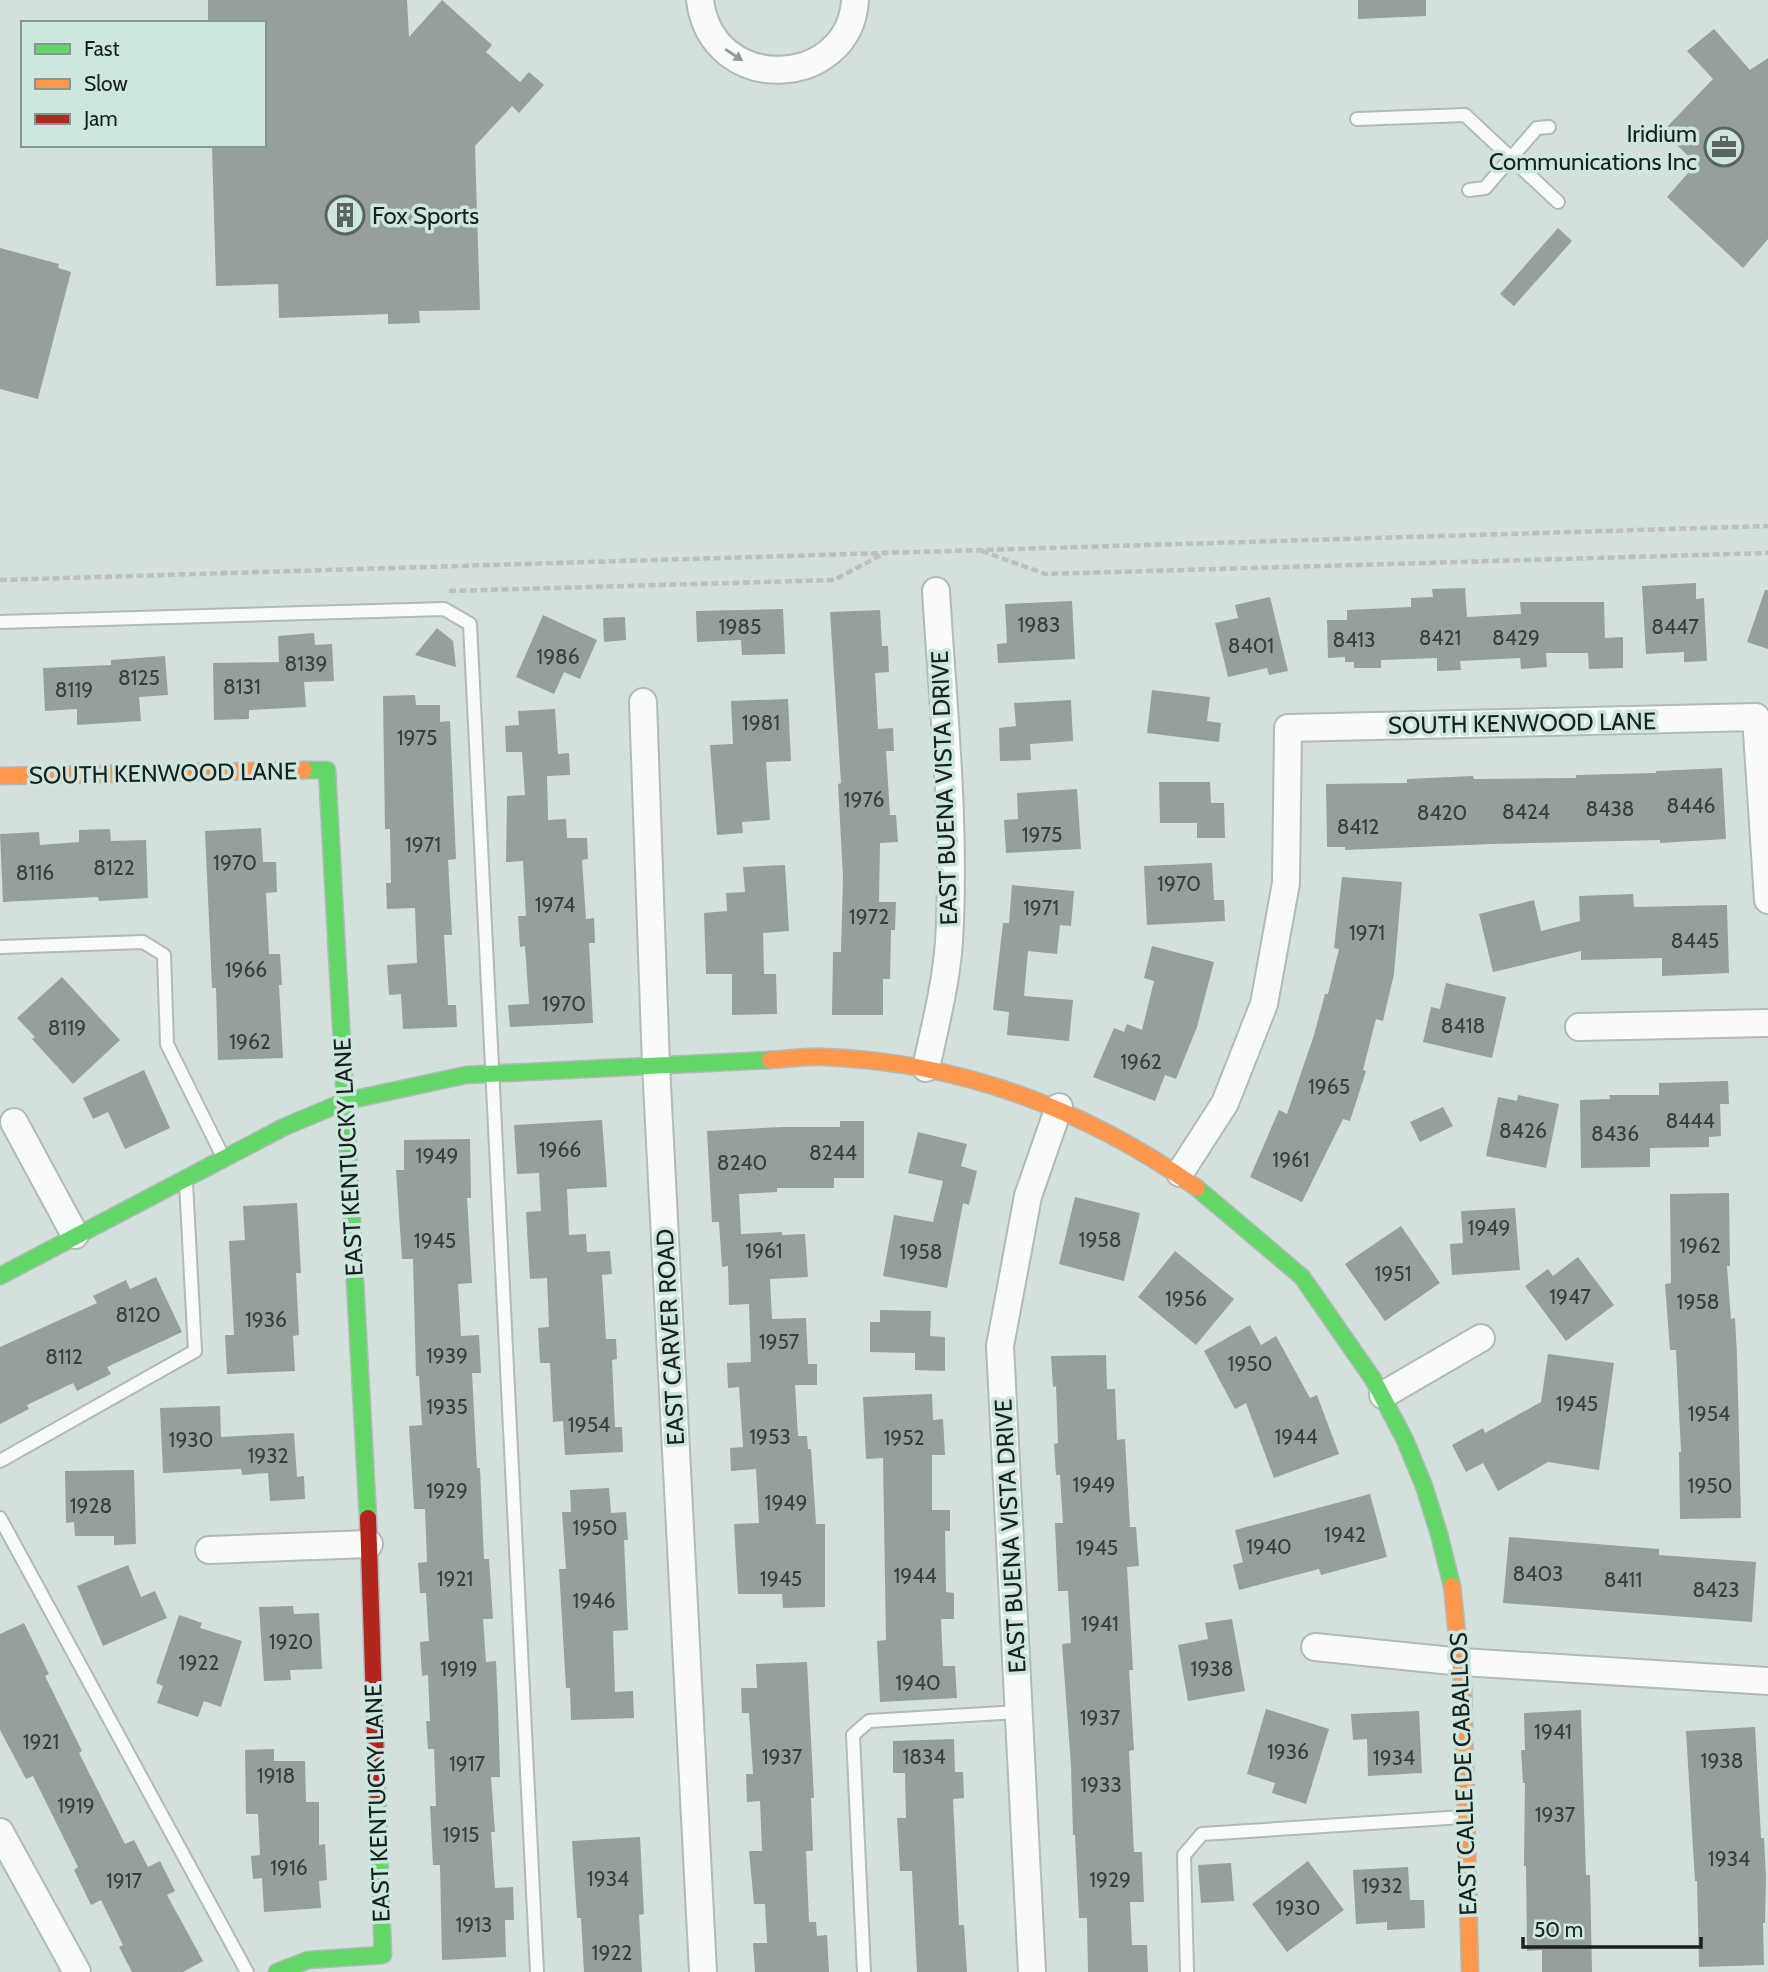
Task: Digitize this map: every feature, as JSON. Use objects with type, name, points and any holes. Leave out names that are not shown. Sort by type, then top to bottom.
[{"type":"street","points":[[700,0],[702,15],[713,38],[733,57],[756,68],[781,71],[806,65],[829,52],[845,33],[855,9],[855,0]]},
{"type":"street","name":"EAST BUENA VISTA DRIVE","points":[[926,1068],[949,944],[950,905],[951,838],[936,591]]},
{"type":"street","name":"EAST CARVER ROAD","points":[[643,702],[656,1065],[703,1972]]},
{"type":"street","name":"SOUTH KENWOOD LANE","points":[[1180,1173],[1225,1103],[1264,1004],[1286,883],[1288,728],[1756,717],[1768,900]]},
{"type":"street","name":"SOUTH KENWOOD LANE","points":[[0,776],[327,770]]},
{"type":"street","name":"EAST KENTUCKY LANE","points":[[277,1972],[308,1960],[383,1955],[369,1544],[327,770]]},
{"type":"street","points":[[1579,1027],[1768,1023]]},
{"type":"street","name":"EAST CALLE DE CABALLOS","points":[[0,1276],[284,1127],[345,1101],[466,1075],[821,1057],[875,1059],[926,1068],[998,1086],[1059,1107],[1103,1128],[1180,1173],[1239,1221],[1308,1283],[1383,1395],[1435,1518],[1451,1584],[1462,1662],[1470,1972]]},
{"type":"street","name":"EAST BUENA VISTA DRIVE","points":[[1032,1972],[1000,1346],[1028,1196],[1059,1107]]},
{"type":"street","points":[[14,1122],[75,1235]]},
{"type":"street","points":[[1383,1395],[1481,1338]]},
{"type":"street","points":[[209,1550],[369,1544]]},
{"type":"street","points":[[1315,1647],[1462,1662],[1768,1681]]},
{"type":"street","points":[[0,1832],[77,1972]]},
{"type":"lane","points":[[1357,119],[1465,115],[1558,202]]},
{"type":"lane","points":[[1469,190],[1485,188],[1537,128],[1549,127]]},
{"type":"lane","points":[[0,622],[444,610],[470,624],[537,1972]]},
{"type":"lane","points":[[0,947],[143,942],[164,955],[167,1044],[223,1158]]},
{"type":"lane","points":[[0,1461],[195,1351],[186,1178]]},
{"type":"lane","points":[[0,1518],[247,1972]]},
{"type":"lane","points":[[864,1972],[853,1735],[869,1721],[1019,1712]]},
{"type":"lane","points":[[1188,1972],[1184,1854],[1202,1834],[1467,1817]]},
{"type":"path","points":[[0,579],[1768,526]]},
{"type":"path","points":[[977,549],[1045,574],[1768,553]]},
{"type":"building","name":"Fox Sports","points":[[208,0],[407,0],[409,37],[442,0],[492,45],[486,52],[520,82],[529,72],[544,85],[519,113],[512,106],[475,146],[480,310],[419,311],[420,323],[388,324],[388,314],[279,318],[278,284],[216,286],[212,147],[266,147],[266,21],[208,21]]},
{"type":"building","points":[[1358,0],[1426,0],[1426,16],[1358,19]]},
{"type":"building","name":"Iridium Communications Inc","points":[[1714,29],[1750,70],[1768,58],[1768,239],[1743,268],[1667,197],[1696,164],[1663,131],[1713,79],[1687,51]]},
{"type":"building","points":[[1558,228],[1572,241],[1514,306],[1500,294]]},
{"type":"building","points":[[0,248],[59,264],[58,268],[71,272],[38,399],[0,389]]},
{"type":"building","points":[[1696,583],[1696,599],[1704,598],[1707,661],[1684,662],[1684,652],[1646,654],[1642,586]]},
{"type":"building","points":[[1465,588],[1467,617],[1521,614],[1520,602],[1604,602],[1605,638],[1623,637],[1623,668],[1589,669],[1588,653],[1546,653],[1547,667],[1521,669],[1520,658],[1460,661],[1461,670],[1437,671],[1437,658],[1381,660],[1381,668],[1354,668],[1354,662],[1345,662],[1345,657],[1328,658],[1327,620],[1347,620],[1347,610],[1411,607],[1411,598],[1433,597],[1432,589]]},
{"type":"building","points":[[1765,590],[1768,590],[1768,649],[1747,642]]},
{"type":"building","points":[[1270,597],[1288,671],[1269,675],[1267,668],[1228,677],[1215,623],[1238,618],[1235,605]]},
{"type":"building","points":[[1072,601],[1075,659],[998,663],[997,644],[1007,643],[1005,604]]},
{"type":"building","points":[[783,609],[785,654],[742,655],[741,640],[697,642],[696,611]]},
{"type":"building","points":[[880,610],[882,646],[888,646],[889,672],[875,673],[878,729],[893,728],[894,751],[886,751],[890,815],[896,815],[898,842],[880,843],[879,902],[896,902],[895,930],[891,930],[890,979],[883,979],[883,1015],[832,1015],[833,952],[841,952],[843,877],[838,784],[841,783],[830,612]]},
{"type":"building","points":[[543,615],[597,640],[580,679],[564,672],[554,694],[516,677]]},
{"type":"building","points":[[625,617],[626,640],[604,642],[603,618]]},
{"type":"building","points":[[437,628],[453,641],[456,667],[415,655]]},
{"type":"building","points":[[314,633],[315,645],[332,644],[334,681],[304,682],[306,707],[249,710],[249,719],[214,720],[213,663],[279,662],[278,636]]},
{"type":"building","points":[[165,656],[168,695],[139,697],[141,721],[77,725],[77,709],[45,711],[43,668],[111,665],[111,660]]},
{"type":"building","points":[[1152,690],[1210,697],[1207,721],[1221,723],[1219,742],[1147,733]]},
{"type":"building","points":[[415,695],[416,705],[440,705],[440,722],[450,721],[456,859],[448,860],[452,935],[444,935],[448,1005],[456,1005],[457,1027],[403,1029],[401,994],[389,995],[387,965],[417,963],[415,908],[387,909],[386,883],[391,883],[390,829],[385,829],[383,696]]},
{"type":"building","points":[[788,699],[791,761],[766,762],[770,820],[742,822],[743,833],[717,835],[710,745],[733,744],[731,701]]},
{"type":"building","points":[[1071,700],[1073,741],[1030,744],[1031,760],[1000,761],[999,728],[1016,726],[1014,703]]},
{"type":"building","points":[[555,709],[558,754],[569,753],[570,775],[547,776],[548,820],[566,819],[567,838],[587,838],[588,859],[582,860],[586,919],[594,918],[595,943],[589,943],[593,1023],[510,1027],[508,1005],[529,1004],[525,946],[520,947],[518,916],[526,916],[523,861],[506,862],[507,796],[525,795],[522,752],[506,752],[505,726],[519,725],[518,711]]},
{"type":"building","points":[[1722,768],[1726,839],[1345,850],[1345,847],[1327,847],[1326,784],[1407,783],[1407,779],[1473,776],[1474,779],[1576,778],[1576,775]]},
{"type":"building","points":[[1159,782],[1210,782],[1211,803],[1224,803],[1225,838],[1197,838],[1197,823],[1160,823]]},
{"type":"building","points":[[1077,789],[1081,849],[1006,853],[1004,820],[1018,819],[1017,793]]},
{"type":"building","points":[[261,828],[263,862],[276,862],[277,892],[266,893],[269,954],[280,954],[283,1058],[218,1060],[205,831]]},
{"type":"building","points":[[110,829],[111,841],[146,840],[148,898],[99,901],[98,897],[3,902],[0,834],[39,832],[40,845],[79,842],[79,830]]},
{"type":"building","points":[[1212,863],[1214,900],[1224,900],[1225,921],[1147,925],[1144,866]]},
{"type":"building","points":[[785,865],[789,931],[763,933],[764,974],[776,974],[777,1014],[732,1015],[732,974],[706,974],[704,913],[727,911],[726,893],[745,892],[743,867]]},
{"type":"building","points":[[1342,877],[1402,882],[1394,974],[1383,1021],[1376,1019],[1363,1070],[1366,1071],[1350,1121],[1343,1119],[1302,1202],[1250,1177],[1279,1110],[1287,1114],[1325,994],[1328,994],[1339,949],[1334,948]]},
{"type":"building","points":[[1012,885],[1074,891],[1071,926],[1060,925],[1057,954],[1028,951],[1024,996],[1073,1000],[1069,1041],[1007,1035],[1009,1012],[993,1010],[1003,923],[1009,923]]},
{"type":"building","points":[[1633,894],[1634,907],[1727,905],[1729,973],[1662,976],[1662,958],[1581,960],[1581,951],[1493,972],[1479,914],[1534,900],[1541,931],[1580,921],[1579,896]]},
{"type":"building","points":[[1152,946],[1214,962],[1197,1027],[1176,1079],[1165,1075],[1155,1101],[1093,1077],[1114,1028],[1124,1032],[1127,1024],[1142,1030],[1154,981],[1144,978]]},
{"type":"building","points":[[62,977],[120,1040],[73,1084],[32,1039],[35,1037],[17,1018]]},
{"type":"building","points":[[1446,983],[1506,997],[1492,1058],[1423,1042],[1431,1007],[1440,1009]]},
{"type":"building","points":[[144,1070],[170,1128],[125,1149],[108,1112],[93,1119],[83,1098]]},
{"type":"building","points":[[1728,1081],[1729,1104],[1720,1104],[1721,1136],[1709,1137],[1709,1147],[1650,1148],[1650,1167],[1581,1168],[1580,1100],[1610,1099],[1609,1095],[1659,1095],[1659,1083]]},
{"type":"building","points":[[1518,1095],[1559,1104],[1546,1168],[1486,1156],[1498,1097],[1517,1101]]},
{"type":"building","points":[[1443,1107],[1453,1126],[1420,1142],[1410,1122]]},
{"type":"building","points":[[602,1120],[607,1187],[567,1189],[569,1235],[586,1234],[587,1252],[610,1251],[612,1274],[602,1275],[606,1339],[616,1339],[617,1359],[612,1360],[615,1427],[622,1427],[623,1452],[565,1455],[563,1421],[553,1422],[550,1363],[540,1363],[538,1328],[549,1327],[547,1278],[530,1279],[526,1212],[541,1211],[539,1173],[517,1174],[514,1125]]},
{"type":"building","points":[[840,1121],[864,1121],[864,1178],[834,1178],[834,1188],[777,1188],[777,1192],[739,1194],[741,1234],[805,1234],[808,1277],[770,1279],[772,1319],[806,1318],[808,1364],[817,1364],[817,1385],[795,1385],[798,1436],[807,1436],[808,1449],[811,1449],[816,1524],[825,1524],[825,1607],[783,1608],[782,1594],[738,1594],[734,1524],[759,1523],[756,1469],[731,1471],[730,1448],[743,1447],[739,1387],[728,1388],[727,1363],[751,1362],[749,1304],[729,1305],[728,1266],[722,1267],[719,1222],[712,1222],[707,1131],[840,1127]]},
{"type":"building","points":[[918,1132],[967,1144],[961,1166],[977,1171],[969,1205],[963,1203],[947,1288],[883,1276],[894,1215],[933,1222],[943,1181],[908,1173]]},
{"type":"building","points":[[470,1139],[471,1198],[467,1198],[472,1283],[458,1284],[461,1336],[479,1335],[481,1373],[472,1373],[484,1559],[489,1559],[493,1619],[483,1619],[486,1662],[496,1661],[500,1777],[491,1777],[495,1832],[491,1832],[495,1888],[513,1887],[514,1920],[505,1920],[506,1957],[442,1960],[440,1865],[433,1865],[430,1806],[436,1806],[434,1749],[428,1749],[428,1675],[422,1676],[420,1642],[429,1641],[426,1593],[420,1593],[418,1563],[427,1562],[425,1509],[414,1509],[409,1426],[422,1425],[419,1376],[416,1376],[413,1259],[402,1259],[396,1170],[404,1170],[404,1140]]},
{"type":"building","points":[[1729,1193],[1730,1266],[1727,1266],[1731,1319],[1735,1318],[1741,1518],[1680,1519],[1681,1452],[1676,1350],[1670,1350],[1665,1284],[1671,1283],[1670,1194]]},
{"type":"building","points":[[1075,1197],[1140,1213],[1124,1281],[1059,1264]]},
{"type":"building","points":[[297,1203],[301,1273],[296,1273],[299,1335],[293,1336],[295,1371],[227,1374],[225,1335],[234,1335],[229,1241],[245,1240],[243,1206]]},
{"type":"building","points":[[1515,1208],[1520,1270],[1452,1275],[1450,1244],[1463,1243],[1461,1211]]},
{"type":"building","points":[[1401,1226],[1440,1283],[1385,1321],[1345,1264]]},
{"type":"building","points":[[1175,1251],[1234,1299],[1196,1345],[1138,1297]]},
{"type":"building","points":[[1578,1257],[1614,1305],[1566,1341],[1525,1286],[1548,1269],[1553,1276]]},
{"type":"building","points":[[156,1277],[182,1332],[107,1367],[111,1374],[77,1391],[73,1383],[27,1405],[29,1409],[0,1424],[0,1347],[97,1303],[93,1296],[126,1280],[130,1289]]},
{"type":"building","points":[[880,1310],[931,1311],[930,1336],[945,1337],[945,1371],[915,1370],[915,1353],[870,1352],[870,1322],[880,1322]]},
{"type":"building","points":[[1250,1325],[1261,1345],[1276,1336],[1310,1398],[1317,1395],[1339,1454],[1274,1478],[1246,1403],[1235,1409],[1204,1351]]},
{"type":"building","points":[[1548,1354],[1614,1363],[1599,1470],[1548,1462],[1498,1491],[1483,1463],[1466,1472],[1452,1445],[1483,1428],[1485,1433],[1541,1402]]},
{"type":"building","points":[[1106,1355],[1107,1389],[1115,1389],[1117,1440],[1125,1439],[1130,1527],[1136,1527],[1139,1566],[1127,1567],[1134,1750],[1129,1751],[1134,1852],[1142,1852],[1144,1902],[1130,1902],[1132,1945],[1147,1945],[1148,1972],[1088,1972],[1087,1918],[1079,1918],[1073,1835],[1062,1644],[1071,1643],[1068,1591],[1058,1591],[1055,1523],[1063,1523],[1060,1475],[1056,1475],[1056,1386],[1053,1387],[1051,1356]]},
{"type":"building","points":[[932,1394],[933,1420],[943,1419],[945,1455],[932,1455],[932,1510],[950,1510],[950,1531],[945,1531],[946,1592],[954,1593],[954,1619],[941,1619],[943,1666],[955,1666],[957,1698],[880,1702],[877,1641],[886,1640],[883,1458],[866,1459],[863,1397]]},
{"type":"building","points":[[220,1406],[221,1437],[294,1433],[297,1477],[304,1476],[305,1499],[270,1501],[268,1473],[242,1475],[241,1469],[163,1473],[160,1408]]},
{"type":"building","points":[[134,1470],[136,1544],[114,1545],[114,1536],[75,1536],[74,1522],[66,1523],[65,1471]]},
{"type":"building","points":[[609,1488],[611,1513],[626,1512],[628,1540],[624,1540],[628,1630],[613,1631],[615,1692],[633,1691],[634,1718],[571,1720],[570,1688],[566,1688],[559,1569],[566,1569],[562,1512],[571,1512],[570,1490]]},
{"type":"building","points":[[1370,1494],[1387,1557],[1321,1575],[1319,1569],[1239,1590],[1233,1565],[1243,1562],[1235,1530]]},
{"type":"building","points":[[1509,1537],[1659,1549],[1659,1555],[1756,1562],[1752,1622],[1503,1603]]},
{"type":"building","points":[[128,1565],[141,1597],[155,1591],[167,1618],[103,1646],[77,1586]]},
{"type":"building","points":[[293,1606],[294,1614],[319,1613],[322,1669],[290,1670],[291,1680],[264,1681],[259,1607]]},
{"type":"building","points":[[179,1615],[202,1623],[200,1628],[242,1641],[221,1707],[204,1701],[198,1717],[157,1703],[163,1686],[156,1683]]},
{"type":"building","points":[[1232,1619],[1245,1691],[1188,1701],[1178,1645],[1208,1639],[1205,1623]]},
{"type":"building","points":[[24,1623],[49,1674],[45,1676],[82,1751],[79,1753],[125,1844],[134,1840],[148,1867],[160,1861],[175,1891],[167,1895],[203,1961],[183,1972],[132,1972],[119,1947],[123,1945],[101,1900],[91,1905],[74,1870],[78,1867],[33,1776],[26,1779],[0,1730],[0,1634]]},
{"type":"building","points":[[807,1662],[814,1798],[811,1798],[813,1851],[806,1851],[809,1922],[816,1922],[817,1936],[827,1935],[829,1972],[755,1972],[753,1943],[767,1943],[765,1904],[754,1904],[749,1851],[762,1851],[760,1801],[747,1802],[746,1774],[753,1774],[749,1713],[742,1713],[741,1688],[757,1688],[756,1664]]},
{"type":"building","points":[[1266,1709],[1329,1729],[1306,1804],[1272,1793],[1275,1783],[1247,1774]]},
{"type":"building","points":[[1581,1710],[1592,1972],[1542,1972],[1542,1950],[1527,1951],[1525,1783],[1521,1750],[1525,1750],[1524,1713]]},
{"type":"building","points":[[1419,1711],[1422,1773],[1368,1776],[1367,1739],[1353,1740],[1351,1714]]},
{"type":"building","points":[[1755,1727],[1766,1878],[1764,1965],[1699,1967],[1697,1881],[1686,1731]]},
{"type":"building","points":[[954,1739],[955,1772],[963,1772],[964,1798],[953,1799],[959,1925],[964,1925],[967,1972],[917,1972],[912,1871],[900,1871],[897,1818],[906,1818],[905,1773],[893,1773],[893,1741]]},
{"type":"building","points":[[274,1749],[274,1761],[305,1761],[306,1802],[319,1802],[319,1845],[325,1844],[327,1880],[319,1881],[321,1908],[264,1912],[262,1878],[253,1879],[251,1856],[260,1855],[258,1814],[246,1814],[245,1750]]},
{"type":"building","points":[[640,1837],[644,1914],[639,1915],[642,1972],[584,1972],[572,1841]]},
{"type":"building","points":[[1308,1861],[1344,1910],[1287,1952],[1252,1904]]},
{"type":"building","points":[[1231,1863],[1234,1901],[1201,1903],[1198,1865]]},
{"type":"building","points":[[1408,1867],[1410,1900],[1424,1900],[1425,1928],[1387,1930],[1387,1922],[1356,1924],[1353,1870]]},
{"type":"traffic: fast","points":[[304,770],[327,770],[368,1518]]},
{"type":"traffic: fast","points":[[0,1276],[284,1127],[346,1101],[466,1075],[770,1060]]},
{"type":"traffic: fast","points":[[1197,1188],[1302,1277],[1373,1379],[1405,1440],[1424,1486],[1452,1586]]},
{"type":"traffic: fast","points":[[277,1972],[308,1960],[383,1955],[377,1793]]},
{"type":"traffic: slow","points":[[0,776],[304,770]]},
{"type":"traffic: slow","points":[[770,1060],[817,1057],[874,1061],[924,1068],[972,1080],[1066,1113],[1111,1135],[1197,1188]]},
{"type":"traffic: slow","points":[[1452,1586],[1463,1689],[1470,1972]]},
{"type":"traffic: jam","points":[[368,1518],[377,1793]]},
{"type":"place","name":"Iridium Communications Inc","points":[[1724,147]]},
{"type":"place","name":"Fox Sports","points":[[345,215]]}]
